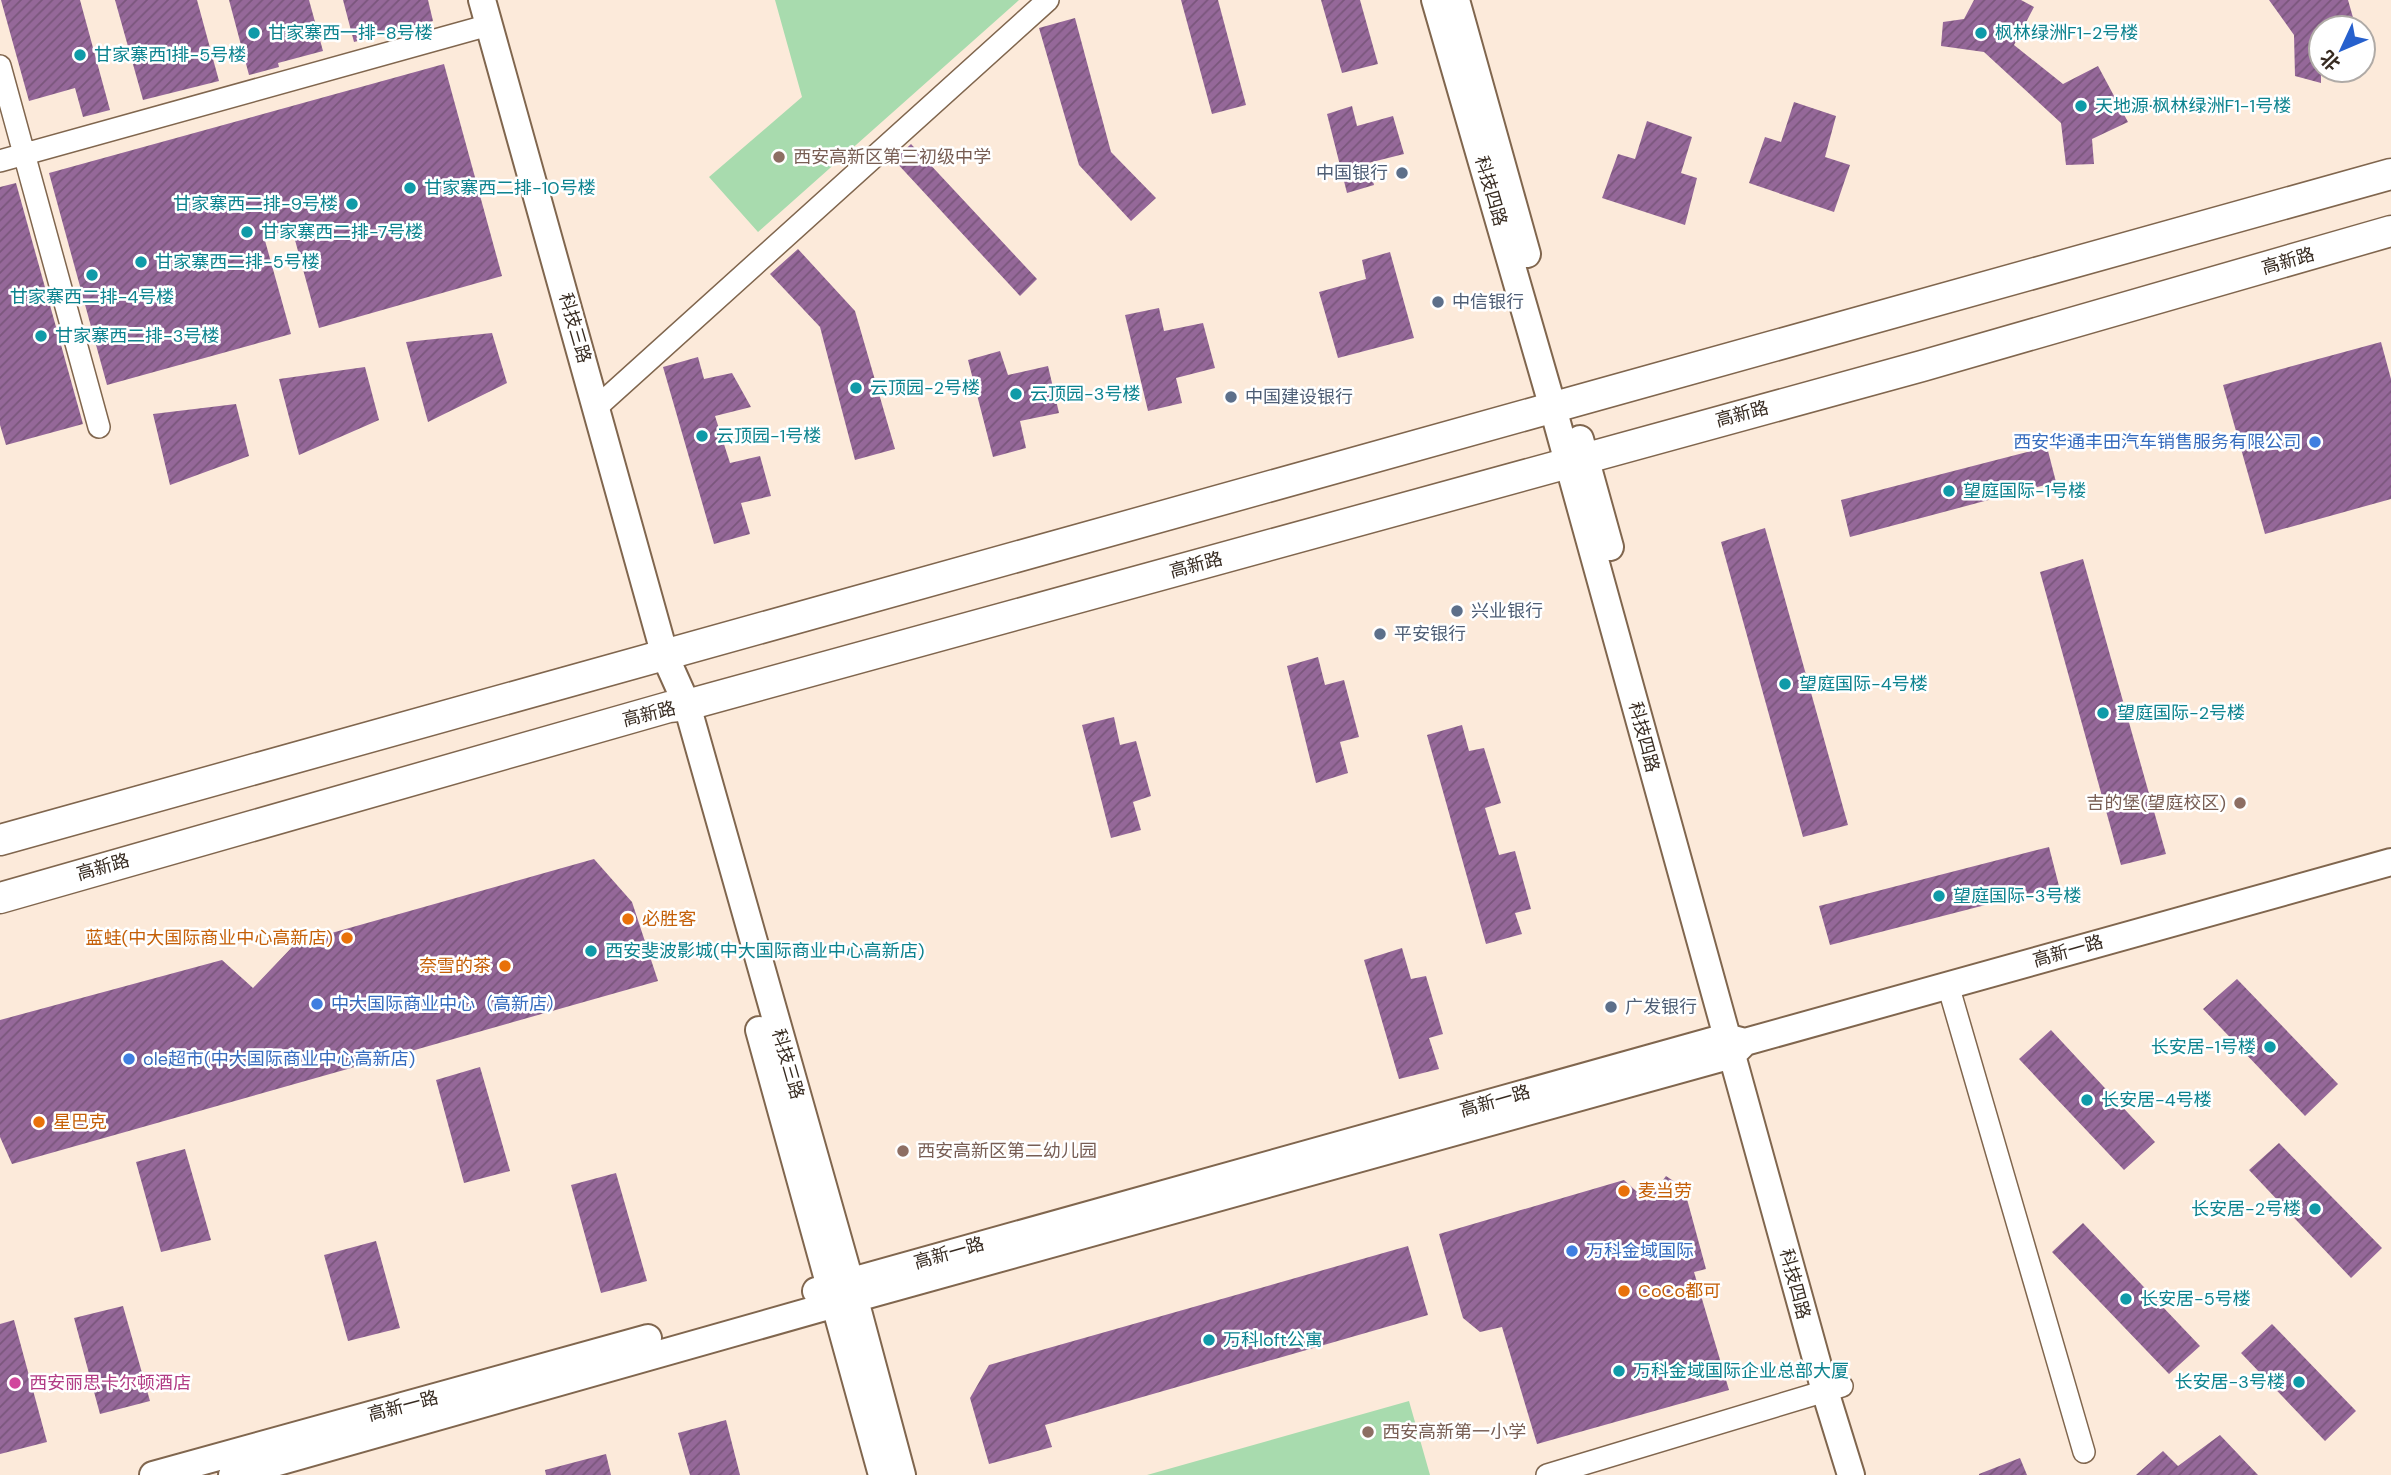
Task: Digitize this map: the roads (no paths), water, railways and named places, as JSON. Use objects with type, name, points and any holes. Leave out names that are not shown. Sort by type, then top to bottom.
[{"type":"main road","points":[[0,840],[2391,174]]},
{"type":"main road","name":"高新路","points":[[0,898],[678,706],[1909,369],[2391,231]]},
{"type":"street","points":[[597,407],[1048,0]]},
{"type":"street","name":"科技四路","points":[[1435,0],[1577,459],[1734,1045],[1833,1389],[1851,1475]]},
{"type":"street","name":"科技四路","points":[[1456,0],[1561,406]]},
{"type":"street","points":[[0,161],[486,12]]},
{"type":"street","name":"科技三路","points":[[486,12],[842,1293],[902,1475]]},
{"type":"street","points":[[0,66],[100,427]]},
{"type":"street","name":"高新一路","points":[[153,1475],[842,1293],[2391,862]]},
{"type":"street","points":[[1948,985],[2084,1452]]},
{"type":"street","name":"科技三路","points":[[842,1293],[882,1475]]},
{"type":"street","name":"高新一路","points":[[232,1475],[842,1293]]},
{"type":"street","points":[[1547,1475],[1833,1389]]},
{"type":"street","name":"科技四路","points":[[1833,1389],[1870,1475]]},
{"type":"place","name":"甘家寨西一排-8号楼","points":[[254,33]]},
{"type":"place","name":"枫林绿洲F1-2号楼","points":[[1981,33]]},
{"type":"place","name":"甘家寨西1排-5号楼","points":[[80,55]]},
{"type":"place","name":"天地源·枫林绿洲F1-1号楼","points":[[2081,106]]},
{"type":"place","name":"西安高新区第三初级中学","points":[[779,157]]},
{"type":"place","name":"中国银行","points":[[1402,173]]},
{"type":"place","name":"甘家寨西二排-10号楼","points":[[410,188]]},
{"type":"place","name":"甘家寨西二排-9号楼","points":[[352,204]]},
{"type":"place","name":"甘家寨西二排-7号楼","points":[[247,232]]},
{"type":"place","name":"甘家寨西二排-5号楼","points":[[141,262]]},
{"type":"place","name":"甘家寨西二排-4号楼","points":[[92,275]]},
{"type":"place","name":"中信银行","points":[[1438,302]]},
{"type":"place","name":"甘家寨西二排-3号楼","points":[[41,336]]},
{"type":"place","name":"云顶园-2号楼","points":[[856,388]]},
{"type":"place","name":"云顶园-3号楼","points":[[1016,394]]},
{"type":"place","name":"中国建设银行","points":[[1231,397]]},
{"type":"place","name":"云顶园-1号楼","points":[[702,436]]},
{"type":"place","name":"西安华通丰田汽车销售服务有限公司","points":[[2315,442]]},
{"type":"place","name":"望庭国际-1号楼","points":[[1949,491]]},
{"type":"place","name":"兴业银行","points":[[1457,611]]},
{"type":"place","name":"平安银行","points":[[1380,634]]},
{"type":"place","name":"望庭国际-4号楼","points":[[1785,684]]},
{"type":"place","name":"望庭国际-2号楼","points":[[2103,713]]},
{"type":"place","name":"吉的堡(望庭校区)","points":[[2240,803]]},
{"type":"place","name":"望庭国际-3号楼","points":[[1939,896]]},
{"type":"place","name":"必胜客","points":[[628,919]]},
{"type":"place","name":"蓝蛙(中大国际商业中心高新店)","points":[[347,938]]},
{"type":"place","name":"西安斐波影城(中大国际商业中心高新店)","points":[[591,951]]},
{"type":"place","name":"奈雪的茶","points":[[505,966]]},
{"type":"place","name":"中大国际商业中心（高新店）","points":[[317,1004]]},
{"type":"place","name":"广发银行","points":[[1611,1007]]},
{"type":"place","name":"长安居-1号楼","points":[[2270,1047]]},
{"type":"place","name":"ole超市(中大国际商业中心高新店)","points":[[129,1059]]},
{"type":"place","name":"长安居-4号楼","points":[[2087,1100]]},
{"type":"place","name":"星巴克","points":[[39,1122]]},
{"type":"place","name":"西安高新区第二幼儿园","points":[[903,1151]]},
{"type":"place","name":"麦当劳","points":[[1624,1191]]},
{"type":"place","name":"长安居-2号楼","points":[[2315,1209]]},
{"type":"place","name":"万科金域国际","points":[[1572,1251]]},
{"type":"place","name":"CoCo都可","points":[[1624,1291]]},
{"type":"place","name":"长安居-5号楼","points":[[2126,1299]]},
{"type":"place","name":"万科loft公寓","points":[[1209,1340]]},
{"type":"place","name":"万科金域国际企业总部大厦","points":[[1619,1371]]},
{"type":"place","name":"长安居-3号楼","points":[[2299,1382]]},
{"type":"place","name":"西安丽思卡尔顿酒店","points":[[15,1383]]},
{"type":"place","name":"西安高新第一小学","points":[[1368,1432]]}]
